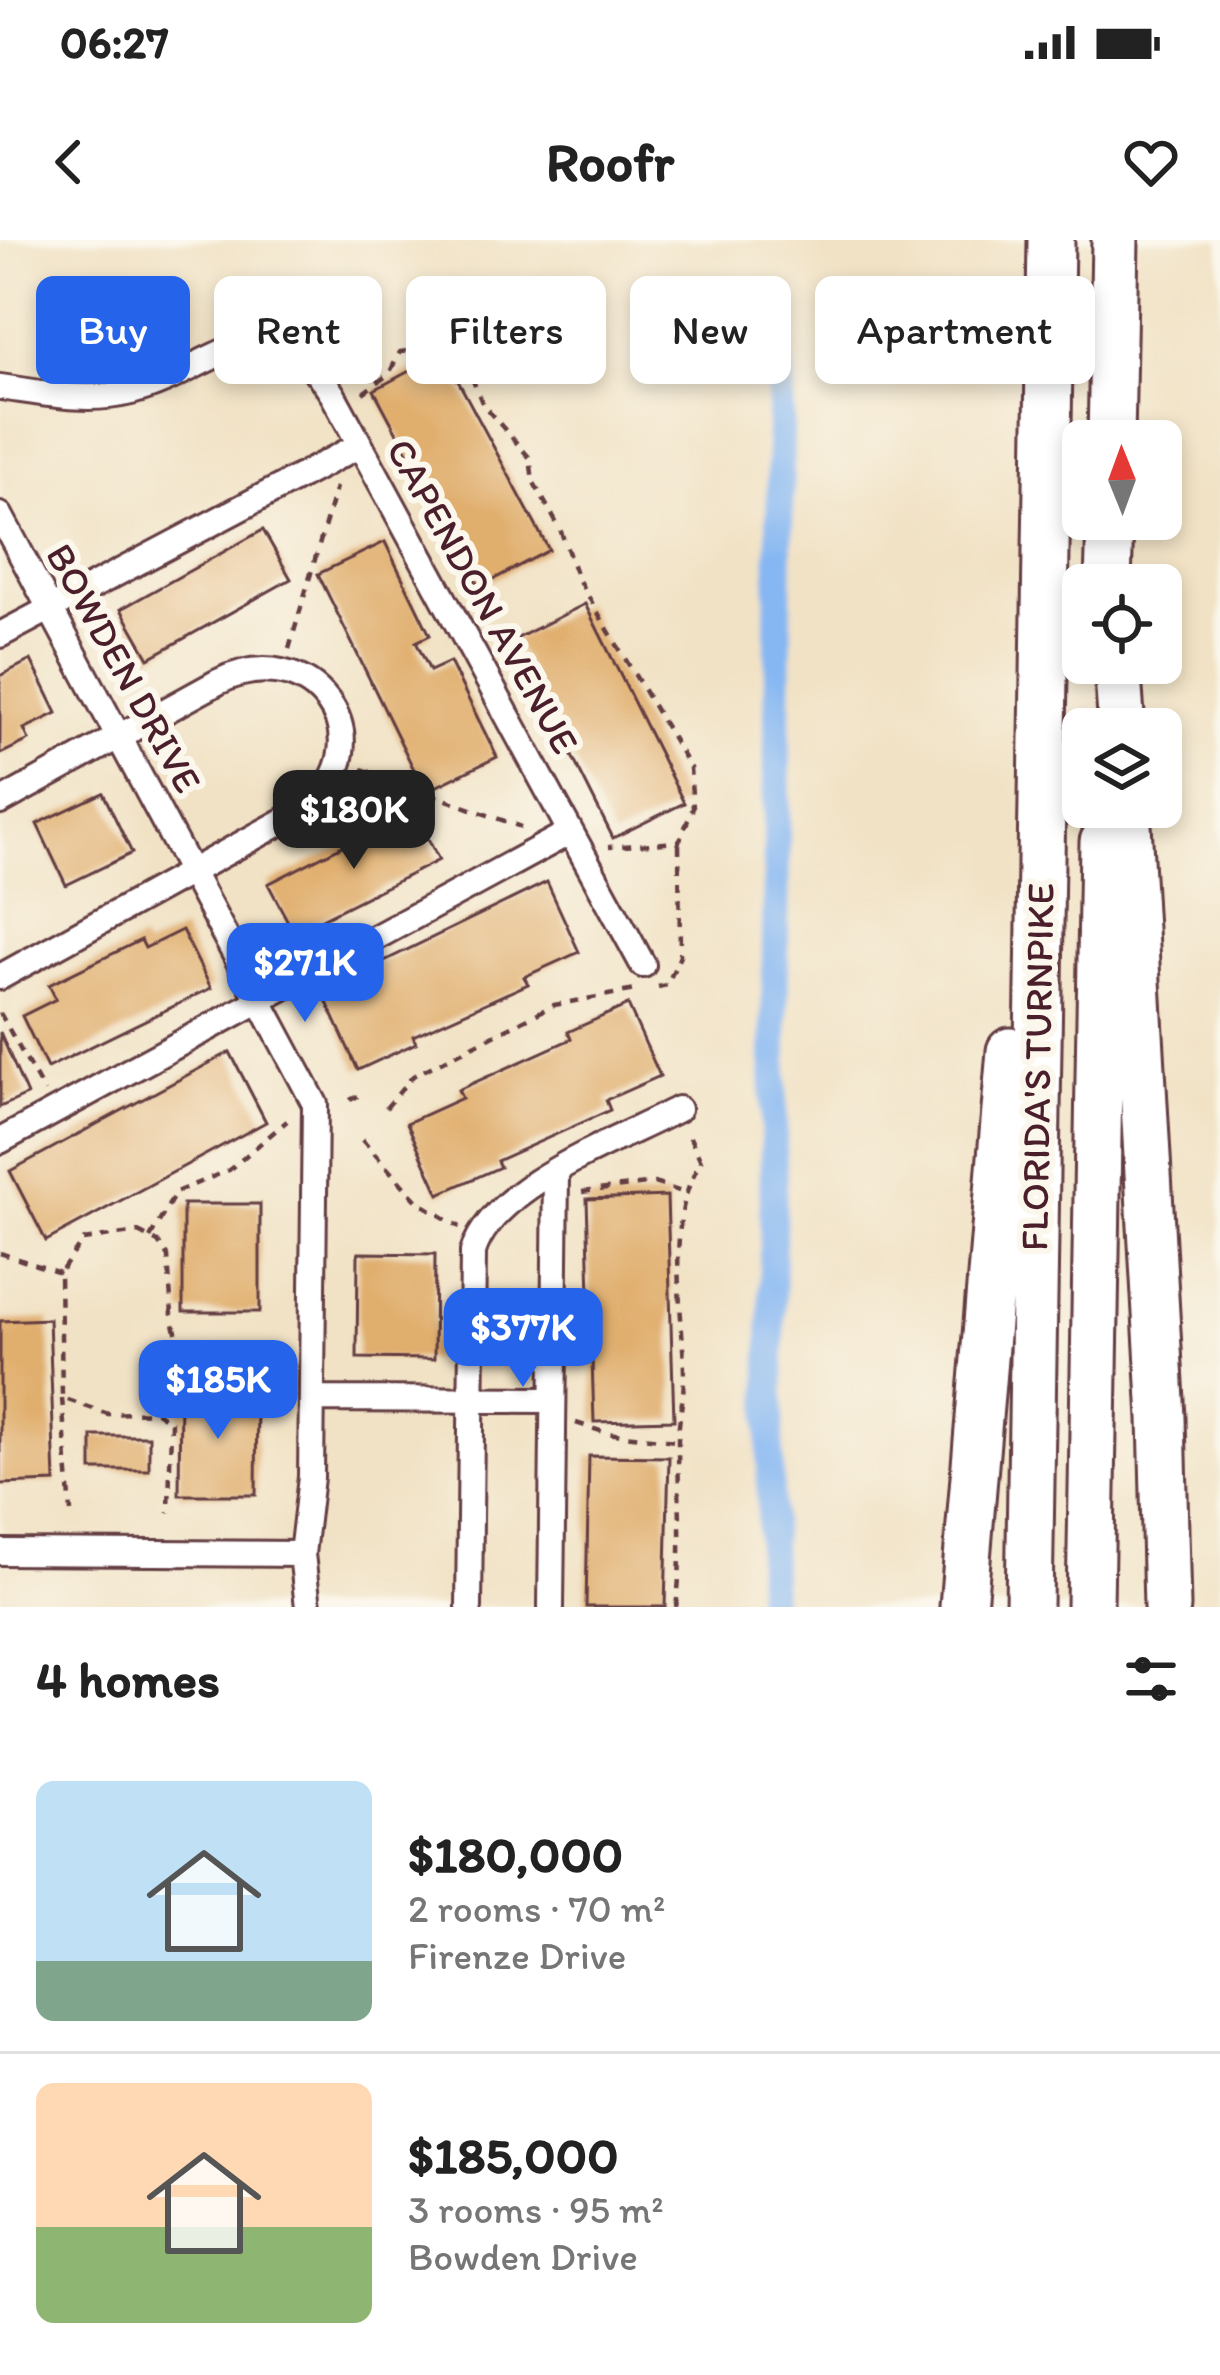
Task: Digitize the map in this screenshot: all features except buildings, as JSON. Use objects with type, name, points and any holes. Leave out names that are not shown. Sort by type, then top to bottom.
[{"type":"highway","name":"FLORIDA'S TURNPIKE","points":[[1029,1607],[1051,240]]},
{"type":"highway","points":[[1111,420],[1114,240]]},
{"type":"highway","points":[[963,1607],[1043,666]]},
{"type":"highway","name":"FLORIDA'S TURNPIKE","points":[[1090,1607],[1103,828]]},
{"type":"highway","points":[[1128,828],[1162,1418],[1167,1607]]},
{"type":"street","name":"CAPENDON AVENUE","points":[[1,395],[114,396],[168,379],[232,345],[271,343],[304,357],[320,374],[643,965]]},
{"type":"street","points":[[0,634],[360,446]]},
{"type":"street","name":"BOWDEN DRIVE","points":[[0,515],[315,1104],[313,1399],[310,1497],[302,1554],[308,1607]]},
{"type":"street","points":[[0,802],[251,670],[300,677],[337,714],[341,763],[325,794],[0,977]]},
{"type":"street","points":[[0,1141],[570,832]]},
{"type":"street","points":[[469,1607],[473,1252],[478,1234],[510,1199],[556,1182],[678,1109]]},
{"type":"street","points":[[551,1607],[556,1182]]},
{"type":"street","points":[[313,1399],[553,1400]]},
{"type":"street","points":[[0,1552],[302,1554]]},
{"type":"path","points":[[354,401],[389,374],[400,352],[445,347],[467,366],[483,405],[530,458],[533,481],[560,529],[591,604],[690,768],[693,808],[679,842],[680,956],[667,985],[554,1005],[413,1076],[386,1108]]},
{"type":"path","points":[[287,655],[340,473]]},
{"type":"path","points":[[355,766],[532,831]]},
{"type":"path","points":[[598,850],[623,842],[679,842]]},
{"type":"path","points":[[0,1013],[55,1112]]},
{"type":"path","points":[[350,1100],[366,1092]]},
{"type":"path","points":[[676,1607],[684,1542],[678,1441],[684,1379],[679,1295],[682,1192],[700,1161],[678,1109]]},
{"type":"path","points":[[150,1238],[176,1192],[230,1170],[293,1116]]},
{"type":"path","points":[[362,1140],[418,1202],[478,1234]]},
{"type":"path","points":[[556,1182],[589,1192],[654,1183],[682,1192]]},
{"type":"path","points":[[71,1512],[62,1398],[60,1273],[83,1240],[138,1232],[168,1257],[172,1315],[185,1370]]},
{"type":"path","points":[[0,1253],[60,1273]]},
{"type":"path","points":[[156,1412],[185,1370],[219,1358],[295,1349]]},
{"type":"path","points":[[62,1398],[108,1414],[156,1412],[171,1422],[169,1514]]},
{"type":"path","points":[[576,1423],[607,1433],[678,1441]]},
{"type":"waterway","points":[[769,1607],[781,384]]}]
